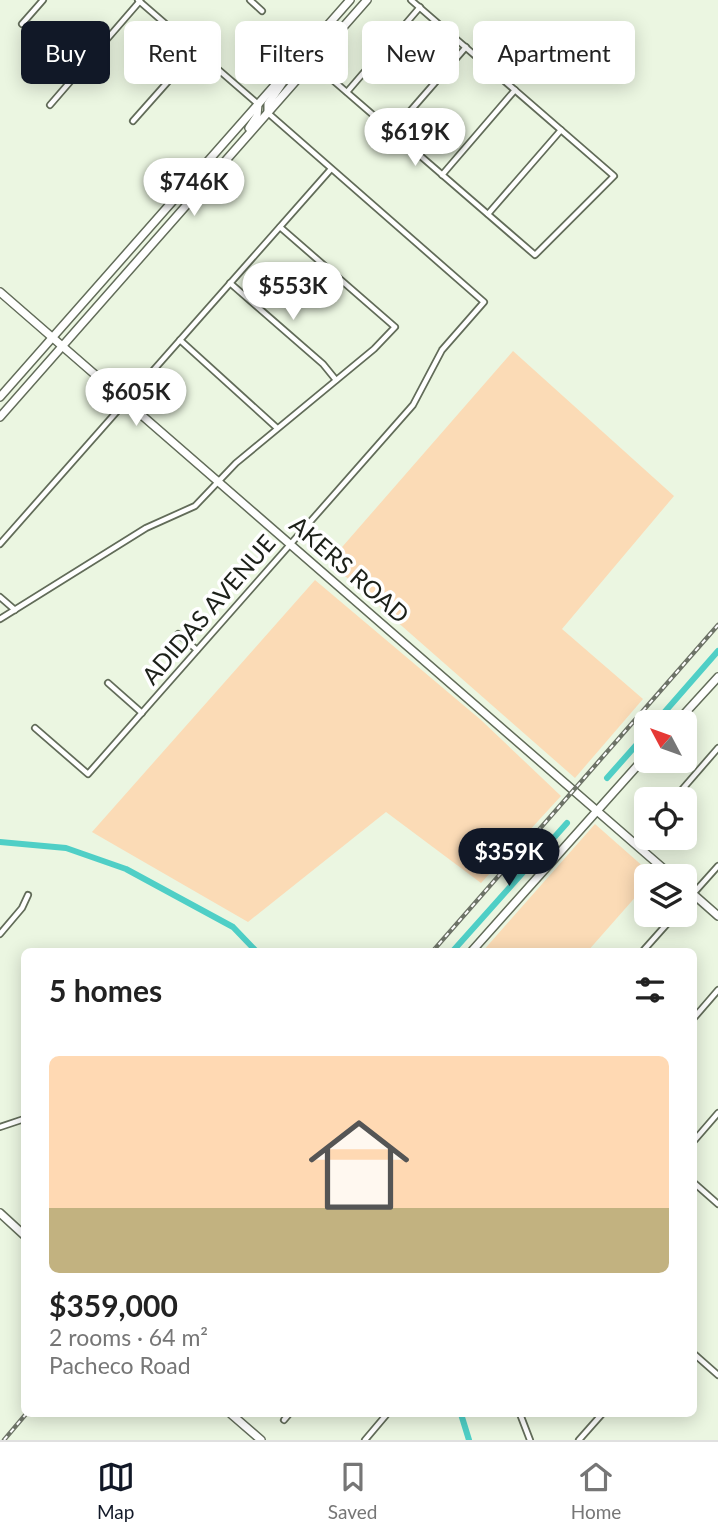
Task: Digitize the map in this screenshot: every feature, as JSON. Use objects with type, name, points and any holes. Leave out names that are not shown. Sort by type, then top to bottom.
[{"type":"main road","points":[[331,21],[350,0]]},
{"type":"main road","points":[[348,21],[367,0]]},
{"type":"main road","points":[[333,21],[335,17]]},
{"type":"main road","points":[[0,397],[276,84]]},
{"type":"main road","points":[[268,113],[268,104],[281,84]]},
{"type":"main road","points":[[0,417],[293,84]]},
{"type":"main road","points":[[231,155],[257,116],[258,104]]},
{"type":"main road","name":"AKERS ROAD","points":[[0,292],[634,842]]},
{"type":"main road","points":[[688,710],[718,677]]},
{"type":"main road","points":[[475,948],[634,769]]},
{"type":"main road","name":"AKERS ROAD","points":[[643,850],[658,864]]},
{"type":"main road","points":[[697,898],[718,916]]},
{"type":"main road","points":[[0,1213],[21,1232]]},
{"type":"main road","points":[[234,1417],[261,1440]]},
{"type":"street","points":[[25,21],[43,0]]},
{"type":"street","points":[[50,105],[140,0],[163,21]]},
{"type":"street","points":[[250,0],[262,11]]},
{"type":"street","points":[[338,84],[535,255],[614,176],[411,0]]},
{"type":"street","points":[[347,92],[420,7]]},
{"type":"street","points":[[392,132],[466,47]]},
{"type":"street","points":[[221,72],[258,104]]},
{"type":"street","points":[[133,121],[165,84]]},
{"type":"street","points":[[442,175],[515,90]]},
{"type":"street","points":[[0,544],[331,169],[268,113]]},
{"type":"street","points":[[488,214],[561,130]]},
{"type":"street","name":"ADIDAS AVENUE","points":[[35,728],[88,774],[413,405],[442,351],[484,302],[331,169]]},
{"type":"street","points":[[0,619],[146,528],[186,512],[236,463],[395,327],[280,227]]},
{"type":"street","points":[[230,283],[323,364],[336,380]]},
{"type":"street","points":[[180,340],[278,428]]},
{"type":"street","points":[[0,597],[15,610]]},
{"type":"street","points":[[178,634],[197,650]]},
{"type":"street","points":[[108,682],[142,713]]},
{"type":"street","points":[[684,787],[718,748]]},
{"type":"street","points":[[697,890],[718,866]]},
{"type":"street","points":[[0,934],[22,908],[28,895]]},
{"type":"street","points":[[646,948],[664,927]]},
{"type":"street","points":[[697,1014],[718,990]]},
{"type":"street","points":[[697,1137],[718,1113]]},
{"type":"street","points":[[0,1127],[21,1120]]},
{"type":"street","points":[[697,1185],[718,1203]]},
{"type":"street","points":[[697,1357],[718,1375]]},
{"type":"street","points":[[365,1440],[384,1417]]},
{"type":"street","points":[[521,1417],[530,1440]]},
{"type":"street","points":[[579,1440],[599,1417]]},
{"type":"shaded area","points":[[513,351],[674,496],[562,629],[643,699],[575,778],[329,562]]},
{"type":"shaded area","points":[[315,580],[481,720],[561,796],[481,883],[386,812],[248,922],[92,832]]},
{"type":"shaded area","points":[[595,824],[640,864],[634,864],[634,899],[591,948],[486,948]]},
{"type":"waterway","points":[[666,710],[718,651]]},
{"type":"waterway","points":[[607,778],[634,748]]},
{"type":"waterway","points":[[456,948],[567,823]]},
{"type":"waterway","points":[[0,842],[66,848],[126,869],[233,927],[253,948]]},
{"type":"waterway","points":[[462,1417],[469,1440]]},
{"type":"railway","points":[[435,948],[718,625]]},
{"type":"railway","points":[[4,1440],[23,1417]]}]
